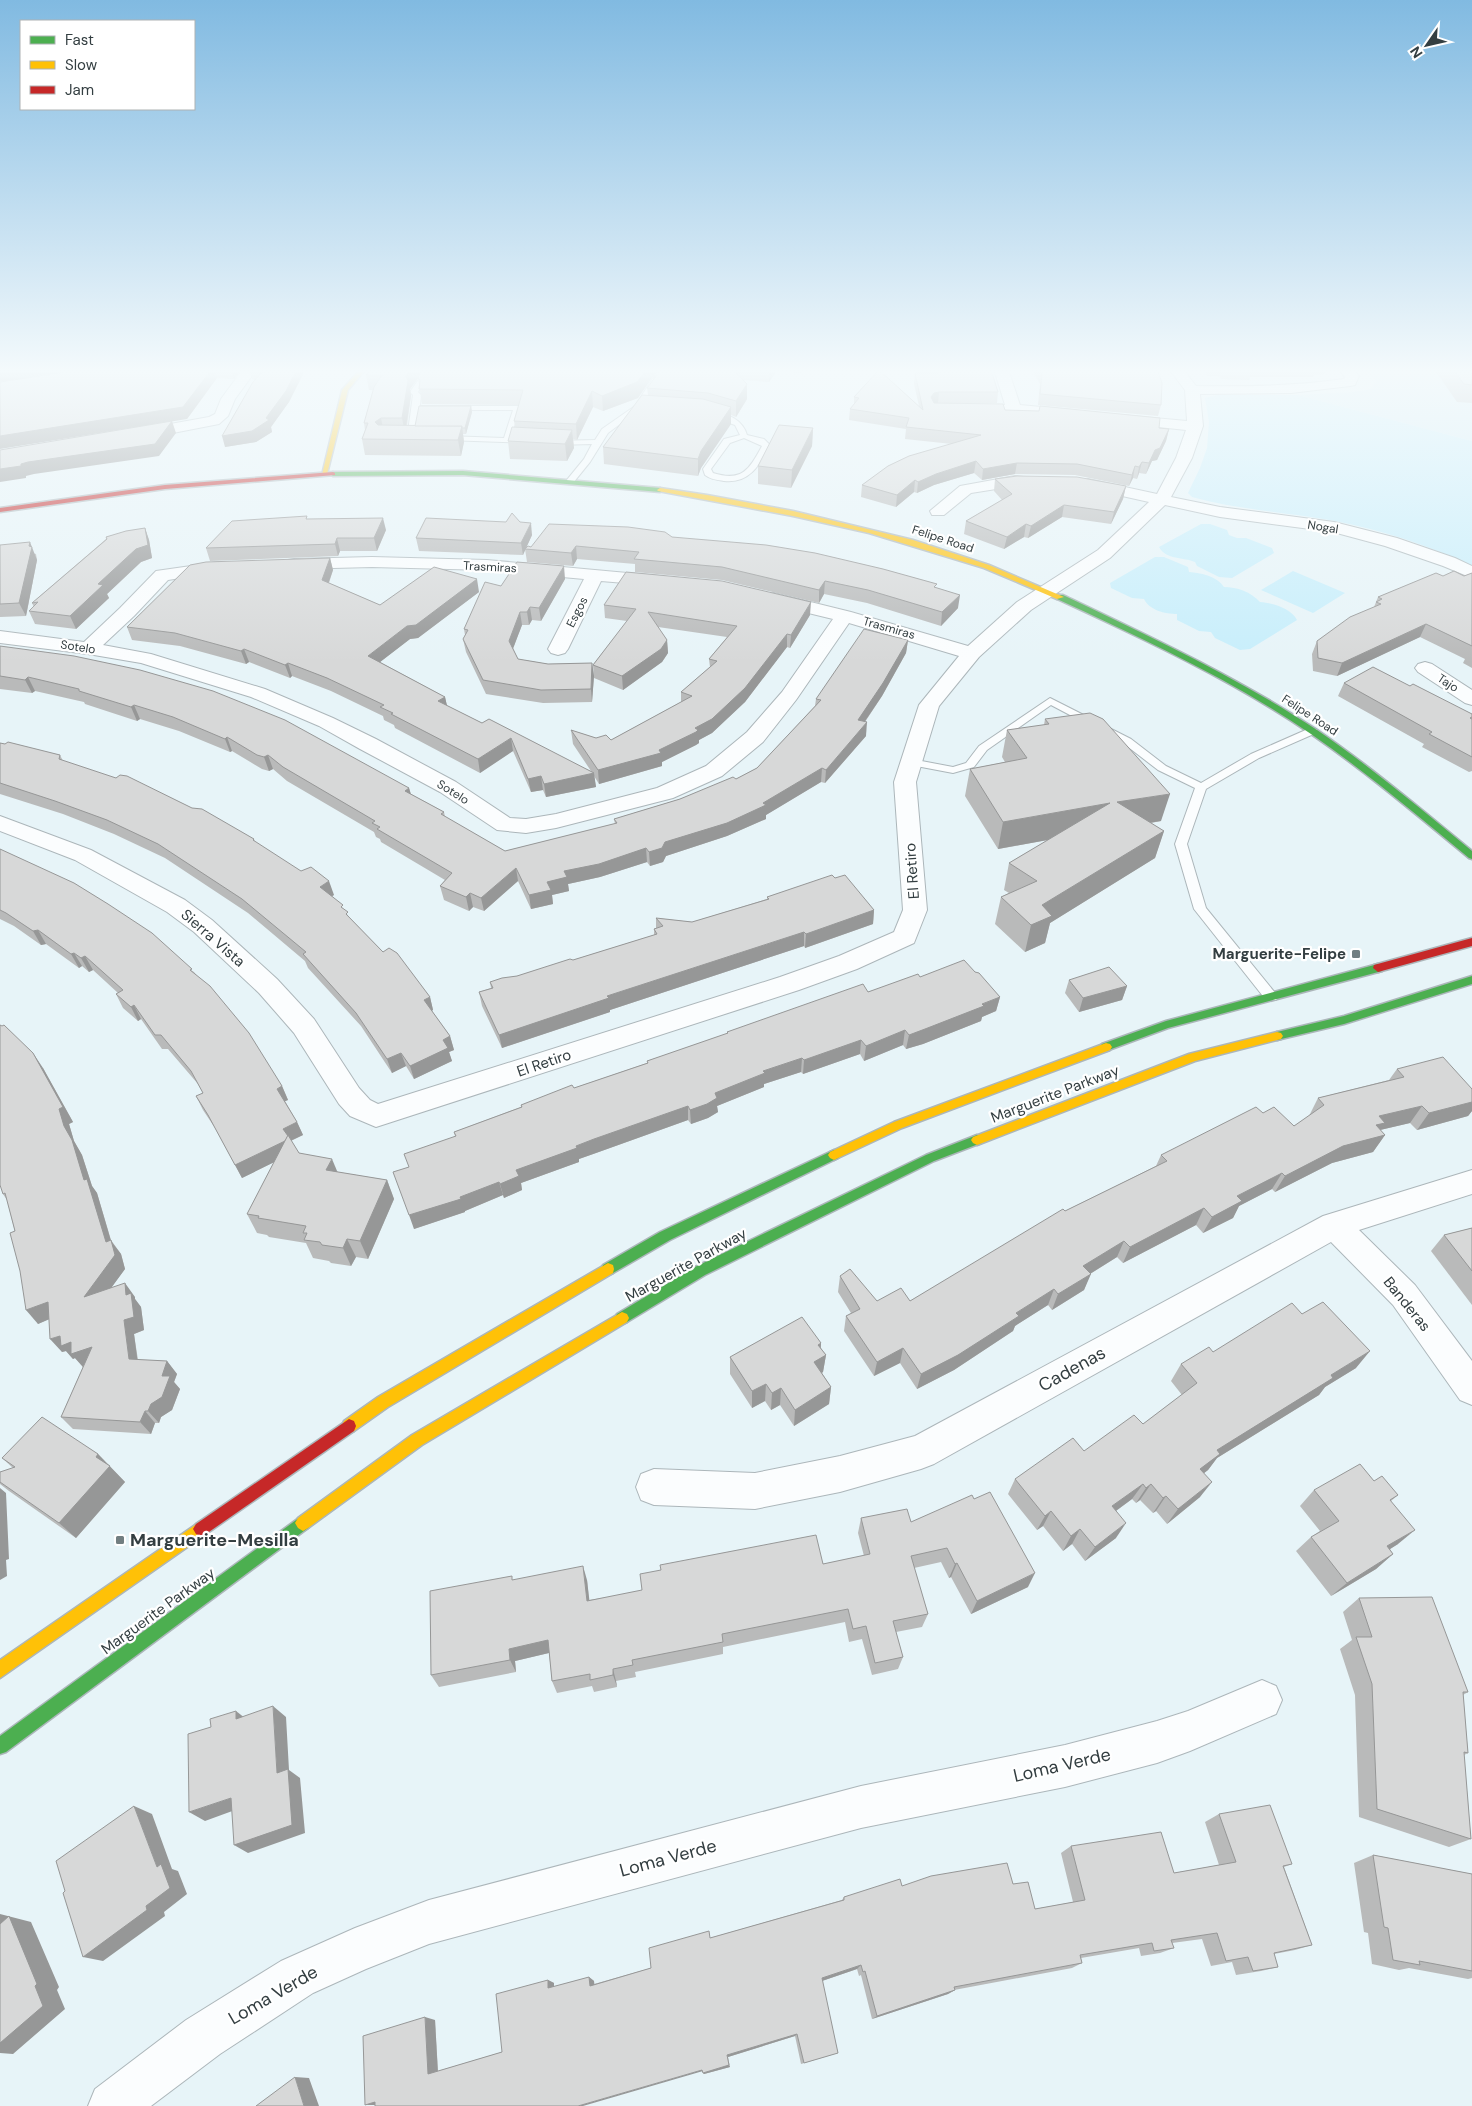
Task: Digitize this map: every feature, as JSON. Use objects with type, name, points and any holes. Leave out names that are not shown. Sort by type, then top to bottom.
[{"type":"main road","points":[[324,474],[326,467]]},
{"type":"main road","name":"Felipe Road","points":[[0,510],[165,487],[324,474],[463,473],[674,491],[791,513],[889,536],[968,561],[1047,591],[1166,647],[1230,682],[1312,731],[1391,788],[1472,856]]},
{"type":"main road","name":"Marguerite Parkway","points":[[0,1670],[383,1402],[665,1236],[898,1125],[1166,1025],[1472,942]]},
{"type":"main road","name":"Marguerite Parkway","points":[[0,1746],[417,1440],[700,1271],[930,1158],[1193,1057],[1344,1020],[1472,980]]},
{"type":"street","name":"El Retiro","points":[[376,1116],[503,1077],[781,986],[879,950],[905,937],[915,910],[905,782],[929,704],[972,653],[1024,606],[1104,554],[1162,499],[1179,467]]},
{"type":"street","points":[[938,511],[966,489],[1015,482],[1050,482]]},
{"type":"street","name":"Nogal","points":[[1076,482],[1220,512],[1334,528],[1391,542],[1449,562],[1472,573]]},
{"type":"street","name":"Trasmiras","points":[[277,564],[372,562],[387,571],[487,566],[673,583]]},
{"type":"street","points":[[88,648],[127,612],[162,575],[239,566]]},
{"type":"street","name":"Esgos","points":[[558,649],[595,575]]},
{"type":"street","name":"Trasmiras","points":[[760,596],[844,616],[972,653]]},
{"type":"street","name":"Sotelo","points":[[0,637],[88,648],[144,658],[258,693],[326,722],[368,744],[448,787],[506,825],[526,826],[556,822],[665,793],[714,771],[755,737],[789,696],[844,616]]},
{"type":"street","name":"Tajo","points":[[1425,668],[1472,699]]},
{"type":"street","name":"Sierra Vista","points":[[0,823],[83,855],[176,906],[203,926],[268,986],[304,1026],[349,1096],[360,1108],[376,1116]]},
{"type":"street","name":"Cadenas","points":[[654,1487],[755,1491],[840,1474],[921,1452],[1334,1225],[1472,1182]]},
{"type":"street","name":"Banderas","points":[[1334,1225],[1404,1295],[1472,1389]]},
{"type":"street","name":"Loma Verde","points":[[112,2106],[203,2037],[297,1977],[355,1951],[429,1922],[861,1807],[1065,1766],[1157,1742],[1190,1731],[1262,1700]]},
{"type":"lane","points":[[570,481],[581,467]]},
{"type":"lane","points":[[709,467],[709,475],[721,479],[735,480],[746,476],[754,467]]},
{"type":"lane","points":[[911,762],[953,770],[970,764],[983,748],[1050,701],[1128,741],[1162,768],[1201,787]]},
{"type":"lane","points":[[1270,997],[1200,909],[1181,844],[1201,787],[1255,756],[1312,731]]},
{"type":"shaded area","points":[[1472,467],[1472,566],[1422,545],[1370,529],[1335,521],[1227,505],[1192,497],[1188,493],[1200,468]]},
{"type":"shaded area","points":[[1201,524],[1210,524],[1227,530],[1229,535],[1237,538],[1246,538],[1272,548],[1274,553],[1232,578],[1219,577],[1197,566],[1191,560],[1176,558],[1166,554],[1159,547]]},
{"type":"shaded area","points":[[1155,557],[1164,557],[1188,567],[1189,572],[1204,574],[1217,580],[1224,587],[1244,591],[1260,602],[1281,607],[1290,612],[1297,620],[1250,649],[1240,650],[1215,638],[1211,632],[1199,631],[1177,620],[1177,614],[1158,611],[1146,603],[1144,599],[1132,598],[1111,588],[1110,583]]},
{"type":"shaded area","points":[[1293,571],[1345,593],[1313,613],[1261,590]]},
{"type":"building","points":[[769,467],[793,467],[792,470]]},
{"type":"building","points":[[886,467],[957,467],[918,482],[915,480],[897,495],[862,485]]},
{"type":"building","points":[[1093,467],[1135,467],[1132,475]]},
{"type":"building","points":[[1017,476],[1077,477],[1126,486],[1114,512],[1064,505],[1031,526],[1026,524],[1007,537],[966,521],[1012,494],[995,479]]},
{"type":"building","points":[[512,513],[520,522],[531,523],[521,543],[416,538],[426,518],[506,522]]},
{"type":"building","points":[[307,516],[306,519],[383,518],[374,538],[337,538],[335,544],[206,548],[232,521]]},
{"type":"building","points":[[549,524],[628,527],[665,532],[672,537],[766,545],[815,553],[937,584],[934,587],[960,595],[942,612],[868,590],[825,581],[819,590],[722,567],[634,559],[639,552],[576,546],[571,553],[525,549],[528,546],[531,547]]},
{"type":"building","points":[[145,528],[148,545],[136,549],[98,584],[103,585],[70,616],[29,611],[38,602],[32,603],[107,539],[106,537]]},
{"type":"building","points":[[30,542],[29,546],[32,547],[19,603],[0,604],[0,545]]},
{"type":"building","points":[[330,558],[322,580],[380,605],[434,567],[477,579],[416,625],[407,626],[368,656],[445,697],[438,701],[482,723],[489,719],[594,773],[544,784],[541,776],[528,779],[511,738],[478,759],[380,707],[384,705],[327,678],[288,663],[285,665],[244,649],[241,651],[175,633],[127,627],[190,565],[206,562]]},
{"type":"building","points":[[517,562],[564,566],[539,608],[530,607],[527,612],[520,612],[509,641],[518,659],[548,664],[592,663],[591,689],[541,690],[483,680],[463,639],[468,630],[464,629],[485,582],[501,586]]},
{"type":"building","points":[[1454,571],[1464,576],[1472,573],[1472,646],[1426,624],[1342,663],[1318,658],[1317,641],[1350,617],[1381,604],[1376,602],[1382,599],[1378,597],[1436,573],[1443,576]]},
{"type":"building","points":[[626,572],[722,581],[811,602],[791,635],[787,634],[745,688],[712,719],[695,728],[698,730],[696,732],[659,750],[661,753],[598,770],[571,730],[596,738],[606,735],[611,740],[692,696],[681,692],[717,661],[709,659],[737,626],[648,612],[667,640],[661,649],[622,676],[593,665],[636,609],[604,605]]},
{"type":"building","points":[[864,629],[908,640],[883,683],[858,720],[867,722],[826,770],[822,768],[763,803],[766,805],[727,823],[665,842],[662,848],[649,852],[646,848],[599,864],[564,871],[567,877],[547,882],[551,890],[529,895],[516,868],[481,898],[470,893],[466,897],[440,886],[452,873],[377,829],[380,827],[372,823],[375,821],[283,767],[268,755],[264,757],[257,755],[227,737],[225,739],[173,717],[134,705],[131,707],[79,691],[79,689],[28,677],[25,680],[0,676],[0,646],[74,656],[140,670],[213,691],[285,720],[409,788],[405,791],[444,812],[441,814],[505,851],[617,823],[614,819],[680,799],[733,777],[736,779],[757,768],[821,700],[816,699]]},
{"type":"building","points":[[1373,667],[1410,686],[1413,684],[1472,714],[1470,718],[1472,719],[1472,757],[1429,734],[1432,732],[1344,683]]},
{"type":"building","points":[[1090,713],[1103,719],[1170,794],[1117,802],[1164,831],[1042,905],[1052,916],[1031,925],[1001,897],[1037,881],[1009,863],[1110,803],[1003,822],[970,769],[1027,758],[1007,730],[1049,724],[1045,719]]},
{"type":"building","points":[[8,742],[60,755],[59,759],[116,778],[120,775],[127,776],[192,808],[202,809],[254,839],[301,871],[311,867],[329,881],[320,887],[343,905],[341,907],[348,912],[346,914],[383,952],[389,948],[397,953],[430,997],[424,1000],[450,1036],[443,1040],[448,1048],[410,1066],[401,1053],[387,1059],[356,1013],[303,954],[306,952],[242,899],[158,844],[107,820],[0,783],[0,743],[5,744]]},
{"type":"building","points":[[0,849],[74,883],[108,904],[152,933],[192,969],[190,970],[210,986],[249,1033],[282,1086],[277,1089],[297,1122],[283,1129],[288,1136],[285,1141],[235,1165],[196,1096],[203,1093],[191,1071],[161,1035],[155,1035],[134,1005],[131,1007],[116,994],[123,990],[85,956],[81,958],[74,953],[71,954],[38,930],[33,931],[0,910]]},
{"type":"building","points":[[832,875],[835,878],[845,875],[874,910],[806,934],[804,932],[607,996],[609,998],[499,1035],[479,992],[493,988],[490,982],[502,978],[517,976],[657,934],[654,929],[663,926],[656,918],[692,922],[769,899],[767,897]]},
{"type":"building","points":[[964,960],[975,972],[979,973],[1000,997],[982,1004],[984,1006],[909,1035],[905,1030],[866,1046],[861,1040],[804,1060],[802,1058],[763,1071],[765,1073],[715,1093],[717,1098],[707,1104],[690,1110],[688,1106],[594,1139],[576,1146],[577,1148],[516,1170],[519,1176],[500,1184],[499,1182],[460,1197],[461,1199],[409,1215],[393,1172],[409,1167],[404,1154],[456,1136],[454,1132],[522,1107],[521,1105],[572,1085],[574,1088],[648,1063],[647,1061],[863,984],[868,992],[918,974],[920,977]]},
{"type":"building","points":[[1109,967],[1127,986],[1083,998],[1069,980]]},
{"type":"building","points":[[0,1025],[4,1025],[33,1053],[63,1107],[59,1109],[64,1126],[72,1140],[84,1180],[87,1179],[106,1242],[111,1240],[115,1255],[84,1297],[125,1283],[126,1295],[131,1293],[134,1317],[124,1320],[129,1359],[167,1361],[162,1376],[170,1376],[162,1397],[151,1404],[140,1422],[61,1417],[92,1347],[71,1354],[71,1342],[61,1346],[60,1336],[50,1339],[48,1302],[26,1310],[20,1271],[10,1233],[15,1231],[5,1193],[3,1194],[0,1185]]},
{"type":"building","points":[[1443,1057],[1472,1089],[1472,1102],[1429,1113],[1422,1106],[1379,1116],[1385,1123],[1376,1125],[1385,1135],[1343,1146],[1285,1176],[1282,1173],[1237,1196],[1242,1201],[1212,1217],[1204,1208],[1130,1247],[1124,1241],[1083,1266],[1091,1274],[1058,1294],[1054,1289],[1016,1313],[1019,1316],[958,1355],[921,1374],[903,1348],[877,1362],[846,1316],[860,1309],[840,1276],[850,1269],[877,1301],[901,1288],[910,1301],[1063,1209],[1065,1211],[1167,1161],[1161,1155],[1256,1107],[1263,1113],[1274,1107],[1294,1126],[1324,1105],[1318,1098],[1404,1077],[1397,1069]]},
{"type":"building","points":[[288,1135],[299,1153],[332,1159],[326,1170],[387,1180],[360,1241],[347,1239],[343,1248],[322,1245],[320,1242],[304,1240],[307,1233],[303,1233],[306,1226],[258,1218],[259,1216],[247,1214]]},
{"type":"building","points":[[1472,1228],[1472,1271],[1444,1235]]},
{"type":"building","points":[[1323,1302],[1370,1351],[1331,1375],[1333,1378],[1217,1450],[1220,1454],[1200,1469],[1212,1482],[1178,1509],[1166,1496],[1163,1498],[1151,1484],[1146,1488],[1143,1484],[1112,1506],[1126,1523],[1095,1547],[1080,1529],[1071,1536],[1051,1511],[1045,1516],[1015,1479],[1073,1438],[1084,1451],[1134,1415],[1143,1424],[1197,1383],[1181,1364],[1209,1347],[1213,1352],[1292,1303],[1302,1314]]},
{"type":"building","points":[[802,1317],[821,1343],[818,1345],[826,1355],[814,1362],[831,1387],[795,1410],[781,1388],[772,1393],[766,1384],[752,1391],[730,1357]]},
{"type":"building","points":[[42,1417],[98,1454],[96,1457],[110,1466],[59,1523],[0,1482],[0,1472],[15,1467],[2,1458]]},
{"type":"building","points":[[1360,1464],[1374,1481],[1382,1476],[1398,1495],[1390,1500],[1415,1530],[1387,1546],[1393,1554],[1347,1583],[1311,1537],[1339,1521],[1314,1490]]},
{"type":"building","points":[[990,1492],[1035,1573],[977,1601],[947,1548],[911,1556],[928,1614],[893,1621],[903,1657],[875,1663],[866,1626],[853,1629],[848,1609],[722,1634],[723,1642],[632,1660],[633,1665],[613,1669],[613,1675],[590,1680],[590,1674],[552,1681],[548,1640],[509,1649],[510,1660],[431,1675],[430,1591],[512,1576],[512,1580],[583,1566],[587,1601],[642,1590],[640,1574],[661,1570],[660,1565],[816,1535],[823,1564],[870,1554],[861,1518],[907,1509],[911,1522],[972,1495],[974,1499]]},
{"type":"building","points":[[1432,1597],[1468,1692],[1463,1692],[1468,1753],[1464,1752],[1471,1839],[1377,1809],[1372,1684],[1356,1637],[1372,1637],[1359,1598]]},
{"type":"building","points":[[273,1706],[277,1773],[288,1769],[292,1825],[234,1845],[231,1798],[189,1812],[188,1734],[211,1727],[210,1719],[236,1711],[236,1719]]},
{"type":"building","points":[[1270,1805],[1292,1864],[1283,1866],[1312,1945],[1274,1953],[1278,1967],[1253,1971],[1248,1957],[1226,1961],[1217,1933],[1171,1940],[1174,1948],[1154,1951],[1152,1943],[1080,1955],[1082,1963],[954,1987],[955,1990],[877,2016],[865,1971],[863,1972],[861,1965],[822,1978],[838,2053],[804,2063],[797,2034],[727,2055],[729,2065],[703,2073],[702,2070],[578,2106],[375,2106],[375,2102],[365,2105],[363,2036],[425,2017],[428,2074],[502,2052],[496,1994],[548,1980],[548,1988],[589,1977],[590,1986],[651,1968],[649,1948],[709,1931],[710,1938],[844,1900],[844,1897],[900,1879],[902,1886],[931,1876],[1007,1863],[1013,1884],[1028,1882],[1035,1909],[1085,1900],[1071,1846],[1161,1832],[1174,1873],[1236,1862],[1219,1814]]},
{"type":"building","points":[[134,1806],[157,1867],[161,1864],[170,1888],[146,1906],[147,1910],[83,1957],[63,1893],[65,1891],[56,1861]]},
{"type":"building","points":[[1373,1855],[1472,1874],[1472,1971],[1419,1961],[1420,1965],[1393,1960],[1388,1928],[1384,1927]]},
{"type":"building","points":[[9,1916],[37,1984],[35,1986],[43,2006],[0,2043],[0,1924]]},
{"type":"building","points":[[295,2077],[304,2106],[256,2106]]},
{"type":"traffic: fast","points":[[333,474],[463,473],[660,490]]},
{"type":"traffic: fast","points":[[1060,597],[1166,647],[1230,682],[1312,731],[1368,770],[1472,856]]},
{"type":"traffic: fast","points":[[1106,1047],[1166,1025],[1378,968]]},
{"type":"traffic: fast","points":[[1277,1036],[1344,1020],[1472,980]]},
{"type":"traffic: fast","points":[[622,1318],[700,1271],[930,1158],[977,1140]]},
{"type":"traffic: fast","points":[[608,1269],[665,1236],[834,1155]]},
{"type":"traffic: fast","points":[[0,1746],[303,1523]]},
{"type":"traffic: slow","points":[[324,474],[326,467]]},
{"type":"traffic: slow","points":[[660,490],[707,497],[871,531],[986,566],[1060,597]]},
{"type":"traffic: slow","points":[[977,1140],[1193,1057],[1277,1036]]},
{"type":"traffic: slow","points":[[834,1155],[898,1125],[1106,1047]]},
{"type":"traffic: slow","points":[[349,1426],[383,1402],[608,1269]]},
{"type":"traffic: slow","points":[[303,1523],[417,1440],[622,1318]]},
{"type":"traffic: slow","points":[[0,1670],[201,1529]]},
{"type":"traffic: jam","points":[[0,510],[165,487],[333,474]]},
{"type":"traffic: jam","points":[[1378,968],[1472,942]]},
{"type":"traffic: jam","points":[[201,1529],[349,1426]]},
{"type":"place","name":"Marguerite-Felipe","points":[[1356,954]]},
{"type":"place","name":"Marguerite-Mesilla","points":[[120,1540]]}]
